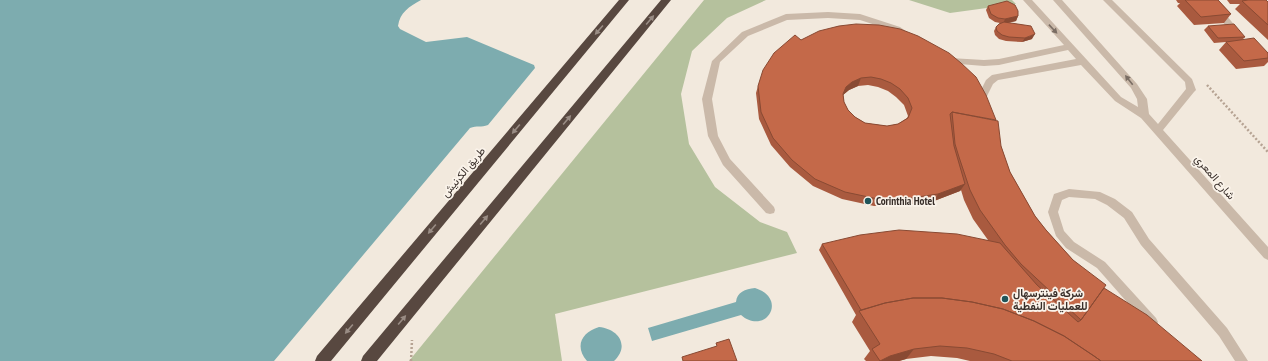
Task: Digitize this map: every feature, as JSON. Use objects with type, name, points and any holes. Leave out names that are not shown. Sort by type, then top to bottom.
[{"type":"highway","name":"طريق الكرنيش","points":[[322,361],[624,0]]},
{"type":"highway","points":[[368,361],[666,0]]},
{"type":"street","name":"شارع المعري","points":[[1027,0],[1118,99],[1144,115],[1268,255]]},
{"type":"street","points":[[1057,0],[1134,86],[1142,99],[1144,115]]},
{"type":"street","points":[[1107,0],[1189,81],[1191,90],[1158,130]]},
{"type":"street","points":[[1209,0],[1229,26],[1246,43]]},
{"type":"street","points":[[770,210],[726,162],[713,136],[707,99],[716,61],[745,34],[786,17],[828,15],[860,18],[897,29],[915,38]]},
{"type":"street","points":[[959,71],[947,59],[984,63],[999,62],[1070,47]]},
{"type":"street","points":[[975,90],[982,103],[989,82],[995,77],[1083,61]]},
{"type":"street","points":[[1161,331],[1101,265],[1070,245],[1060,233],[1053,212],[1058,197],[1069,193],[1096,195],[1111,202],[1128,215],[1145,242],[1224,332],[1242,361]]},
{"type":"green space","points":[[704,0],[766,0],[727,18],[692,51],[681,94],[689,144],[715,187],[760,222],[787,232],[797,253],[555,314],[562,361],[409,361]]},
{"type":"green space","points":[[909,0],[1012,0],[1016,4],[950,13]]},
{"type":"water","points":[[0,0],[421,0],[403,13],[398,26],[400,29],[426,42],[467,37],[534,65],[535,68],[488,125],[470,128],[274,361],[0,361]]},
{"type":"water","points":[[755,288],[765,293],[771,300],[772,307],[770,314],[765,319],[758,321],[750,320],[741,315],[652,341],[648,328],[736,302],[740,293],[748,289]]},
{"type":"water","points":[[599,327],[612,331],[620,339],[622,344],[621,350],[614,361],[587,361],[583,355],[581,345],[584,336],[593,329]]},
{"type":"building","points":[[1185,0],[1218,0],[1231,14],[1201,17]]},
{"type":"building","points":[[1266,0],[1268,2],[1268,25],[1242,1]]},
{"type":"building","points":[[1007,1],[1015,5],[1018,11],[1018,16],[1005,19],[998,18],[991,14],[988,6]]},
{"type":"building","points":[[1004,22],[1031,26],[1035,34],[1025,38],[1002,35],[997,31],[996,27]]},
{"type":"building","points":[[856,24],[879,25],[900,29],[918,36],[949,53],[976,77],[986,95],[996,120],[952,112],[950,114],[954,146],[965,184],[938,194],[911,198],[878,199],[845,192],[815,179],[792,160],[773,138],[761,112],[758,86],[763,70],[774,53],[795,35],[801,40],[819,31]],"holes":[[[871,77],[881,79],[900,89],[908,98],[912,108],[908,118],[898,124],[887,126],[865,123],[855,117],[848,110],[844,102],[843,94],[846,87],[852,82],[861,78]]]},
{"type":"building","points":[[1234,24],[1245,37],[1218,38],[1208,26]]},
{"type":"building","points":[[1254,38],[1268,53],[1268,58],[1244,61],[1226,42]]},
{"type":"building","points":[[952,112],[998,121],[1001,146],[1010,172],[1035,216],[1073,260],[1106,285],[1081,320],[1021,264],[1005,245],[980,210],[970,190],[955,144]]},
{"type":"building","points":[[899,230],[957,234],[1000,243],[1037,285],[1078,322],[1104,288],[1147,315],[1202,361],[1101,361],[1064,336],[1034,321],[1003,309],[972,302],[942,298],[913,298],[885,303],[861,310],[822,244],[860,235]]},
{"type":"building","points":[[913,298],[942,298],[972,302],[1003,309],[1034,321],[1064,336],[1101,361],[1012,361],[994,354],[967,348],[940,346],[914,349],[890,356],[880,361],[872,349],[880,344],[859,311],[885,303]]},
{"type":"building","points":[[729,339],[737,361],[683,361],[682,357],[717,346],[716,343]]},
{"type":"place","name":"Corinthia Hotel","points":[[868,201]]},
{"type":"place","name":"شركة فينترسهال للعمليات النفطية","points":[[1005,299]]}]
